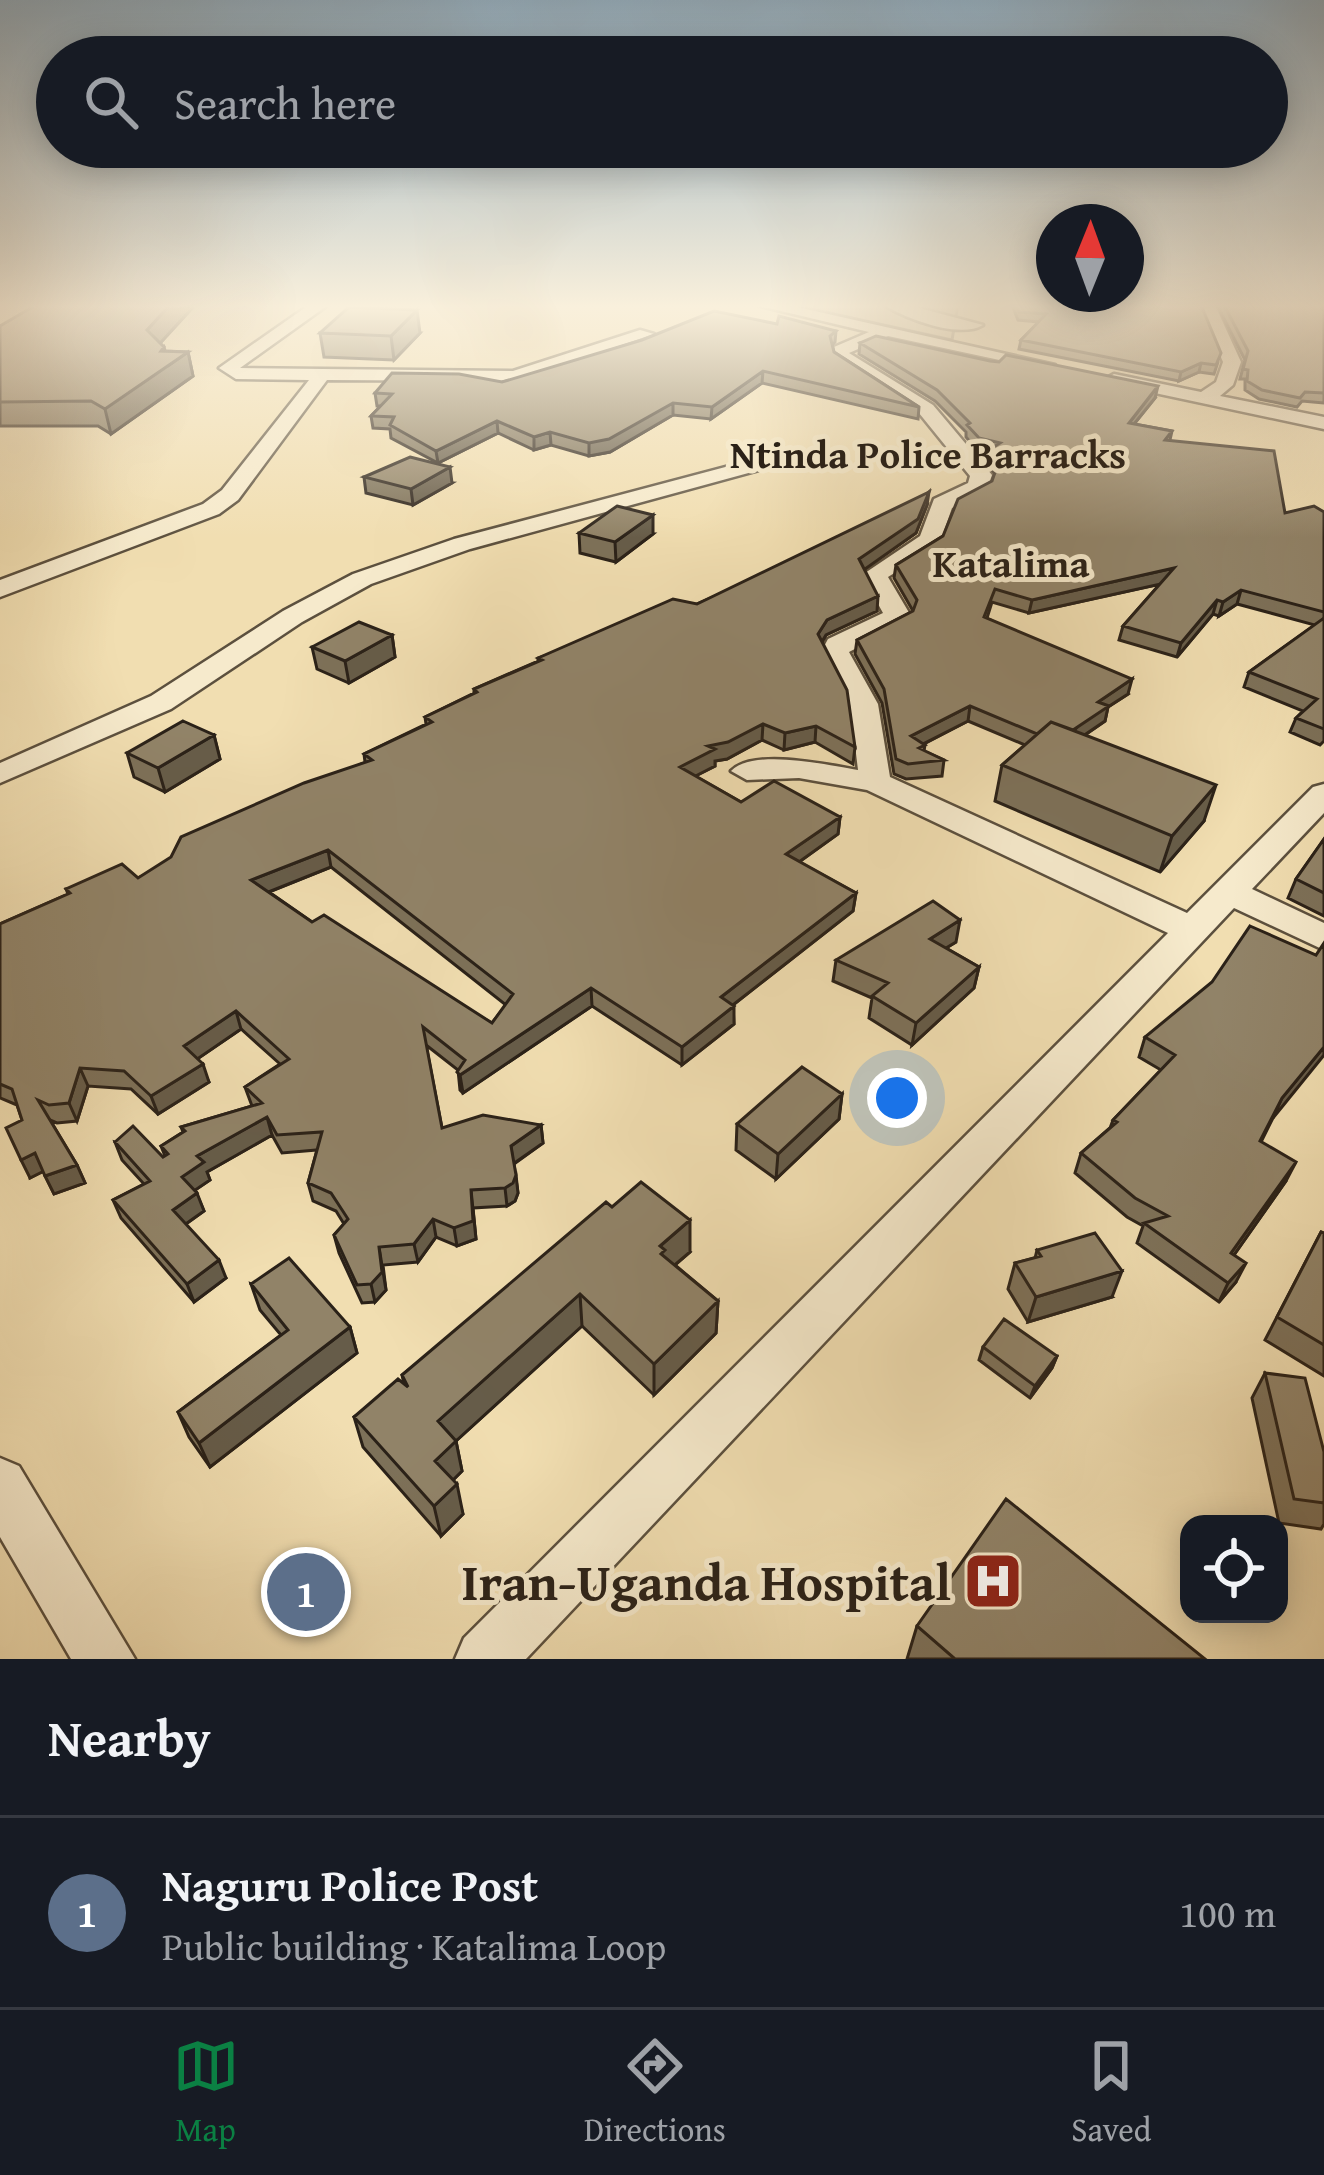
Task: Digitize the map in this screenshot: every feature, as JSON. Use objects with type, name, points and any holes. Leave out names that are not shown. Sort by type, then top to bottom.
[{"type":"street","points":[[0,589],[211,509],[230,495],[316,382]]},
{"type":"street","points":[[875,782],[864,704],[835,652],[838,645],[898,616],[874,575],[931,540],[942,504],[978,487],[981,475],[926,409],[884,382]]},
{"type":"street","points":[[1129,382],[1324,423]]},
{"type":"street","points":[[1204,398],[1225,382]]},
{"type":"street","points":[[0,774],[147,710],[311,604],[363,579],[473,538],[713,481],[767,462]]},
{"type":"street","points":[[746,771],[799,769],[875,782],[1192,929]]},
{"type":"street","points":[[484,1659],[1324,794]]},
{"type":"street","points":[[1229,892],[1324,938]]},
{"type":"street","points":[[0,1486],[105,1659]]},
{"type":"building","points":[[0,382],[144,382],[105,409],[91,401],[0,402]]},
{"type":"building","points":[[384,382],[747,382],[712,407],[673,403],[609,439],[589,443],[550,432],[534,437],[497,421],[436,451],[390,425],[394,417],[371,416],[392,394],[375,393]]},
{"type":"building","points":[[812,382],[881,382],[919,407]]},
{"type":"building","points":[[925,382],[1140,382],[1158,386],[1129,423],[1172,431],[1165,440],[1274,451],[1285,513],[1314,506],[1324,512],[1324,612],[1241,590],[1223,602],[1217,600],[1181,643],[1123,626],[1174,568],[1032,600],[995,589],[984,617],[1132,679],[1098,702],[1109,706],[1073,730],[1051,722],[1037,734],[970,706],[911,736],[925,745],[919,748],[944,760],[908,764],[896,759],[884,689],[857,640],[913,611],[917,600],[896,565],[943,536],[958,499],[992,481],[998,464],[989,450],[1000,443],[979,438]]},
{"type":"building","points":[[1249,382],[1324,382],[1324,393],[1305,392],[1300,398]]},
{"type":"building","points":[[410,457],[450,467],[411,489],[364,477]]},
{"type":"building","points":[[929,492],[918,519],[859,559],[878,596],[827,620],[818,634],[847,690],[855,747],[816,726],[785,733],[763,724],[728,742],[708,746],[715,749],[680,767],[741,802],[774,781],[840,817],[786,854],[856,893],[721,997],[734,1006],[682,1047],[591,988],[460,1075],[457,1072],[465,1060],[423,1027],[442,1128],[483,1115],[541,1125],[511,1146],[513,1183],[505,1188],[471,1190],[473,1221],[454,1228],[433,1219],[414,1244],[379,1247],[382,1272],[371,1284],[357,1285],[334,1235],[348,1219],[331,1193],[308,1183],[322,1132],[277,1135],[267,1117],[197,1156],[204,1162],[182,1177],[197,1193],[173,1210],[219,1260],[187,1284],[113,1200],[150,1181],[115,1142],[133,1126],[163,1157],[168,1154],[161,1146],[185,1131],[181,1127],[262,1103],[245,1087],[289,1059],[236,1011],[184,1046],[203,1064],[151,1096],[124,1071],[80,1068],[69,1103],[49,1105],[38,1100],[77,1165],[45,1176],[35,1153],[21,1160],[6,1128],[22,1120],[12,1089],[0,1084],[0,924],[122,864],[138,878],[171,857],[181,837],[304,783],[372,760],[364,754],[432,722],[425,717],[477,692],[474,689],[542,660],[538,658],[673,599],[697,604]],"holes":[[[328,850],[513,994],[492,1023],[324,915],[312,922],[251,880]]]},
{"type":"building","points":[[617,506],[653,515],[615,542],[579,533]]},
{"type":"building","points":[[1324,618],[1324,729],[1296,718],[1317,699],[1249,672]]},
{"type":"building","points":[[359,622],[392,635],[345,661],[312,647]]},
{"type":"building","points":[[183,721],[214,735],[158,768],[127,753]]},
{"type":"building","points":[[1051,722],[1216,785],[1172,836],[1002,765]]},
{"type":"building","points":[[1324,839],[1324,893],[1296,879]]},
{"type":"building","points":[[933,901],[960,920],[930,939],[979,967],[916,1023],[872,996],[888,983],[836,960]]},
{"type":"building","points":[[1250,926],[1316,955],[1324,943],[1324,1047],[1282,1098],[1260,1141],[1296,1162],[1231,1253],[1246,1263],[1228,1283],[1144,1223],[1168,1216],[1135,1198],[1081,1153],[1117,1122],[1113,1120],[1175,1055],[1145,1037],[1212,982]]},
{"type":"building","points":[[802,1067],[842,1094],[778,1154],[737,1124]]},
{"type":"building","points":[[641,1182],[690,1220],[660,1246],[665,1250],[661,1254],[718,1301],[654,1364],[580,1294],[438,1421],[456,1441],[435,1461],[457,1484],[434,1506],[354,1417],[398,1379],[408,1387],[402,1375],[606,1202],[612,1207]]},
{"type":"building","points":[[1095,1233],[1122,1271],[1036,1297],[1015,1263],[1041,1256],[1037,1250]]},
{"type":"building","points":[[1324,1233],[1324,1345],[1277,1317]]},
{"type":"building","points":[[289,1258],[350,1327],[199,1443],[178,1412],[288,1330],[251,1284]]},
{"type":"building","points":[[1004,1319],[1057,1356],[1035,1386],[983,1347]]},
{"type":"building","points":[[1265,1373],[1305,1378],[1324,1452],[1324,1503],[1294,1499]]},
{"type":"building","name":"Iran-Uganda Hospital","points":[[1006,1499],[1205,1659],[955,1659],[917,1626]]},
{"type":"place","name":"Iran-Uganda Hospital","points":[[993,1581]]},
{"type":"place","name":"Naguru Police Post","points":[[306,1592]]},
{"type":"district","name":"Ntinda Police Barracks","points":[[928,453]]},
{"type":"district","name":"Katalima","points":[[1011,562]]}]
